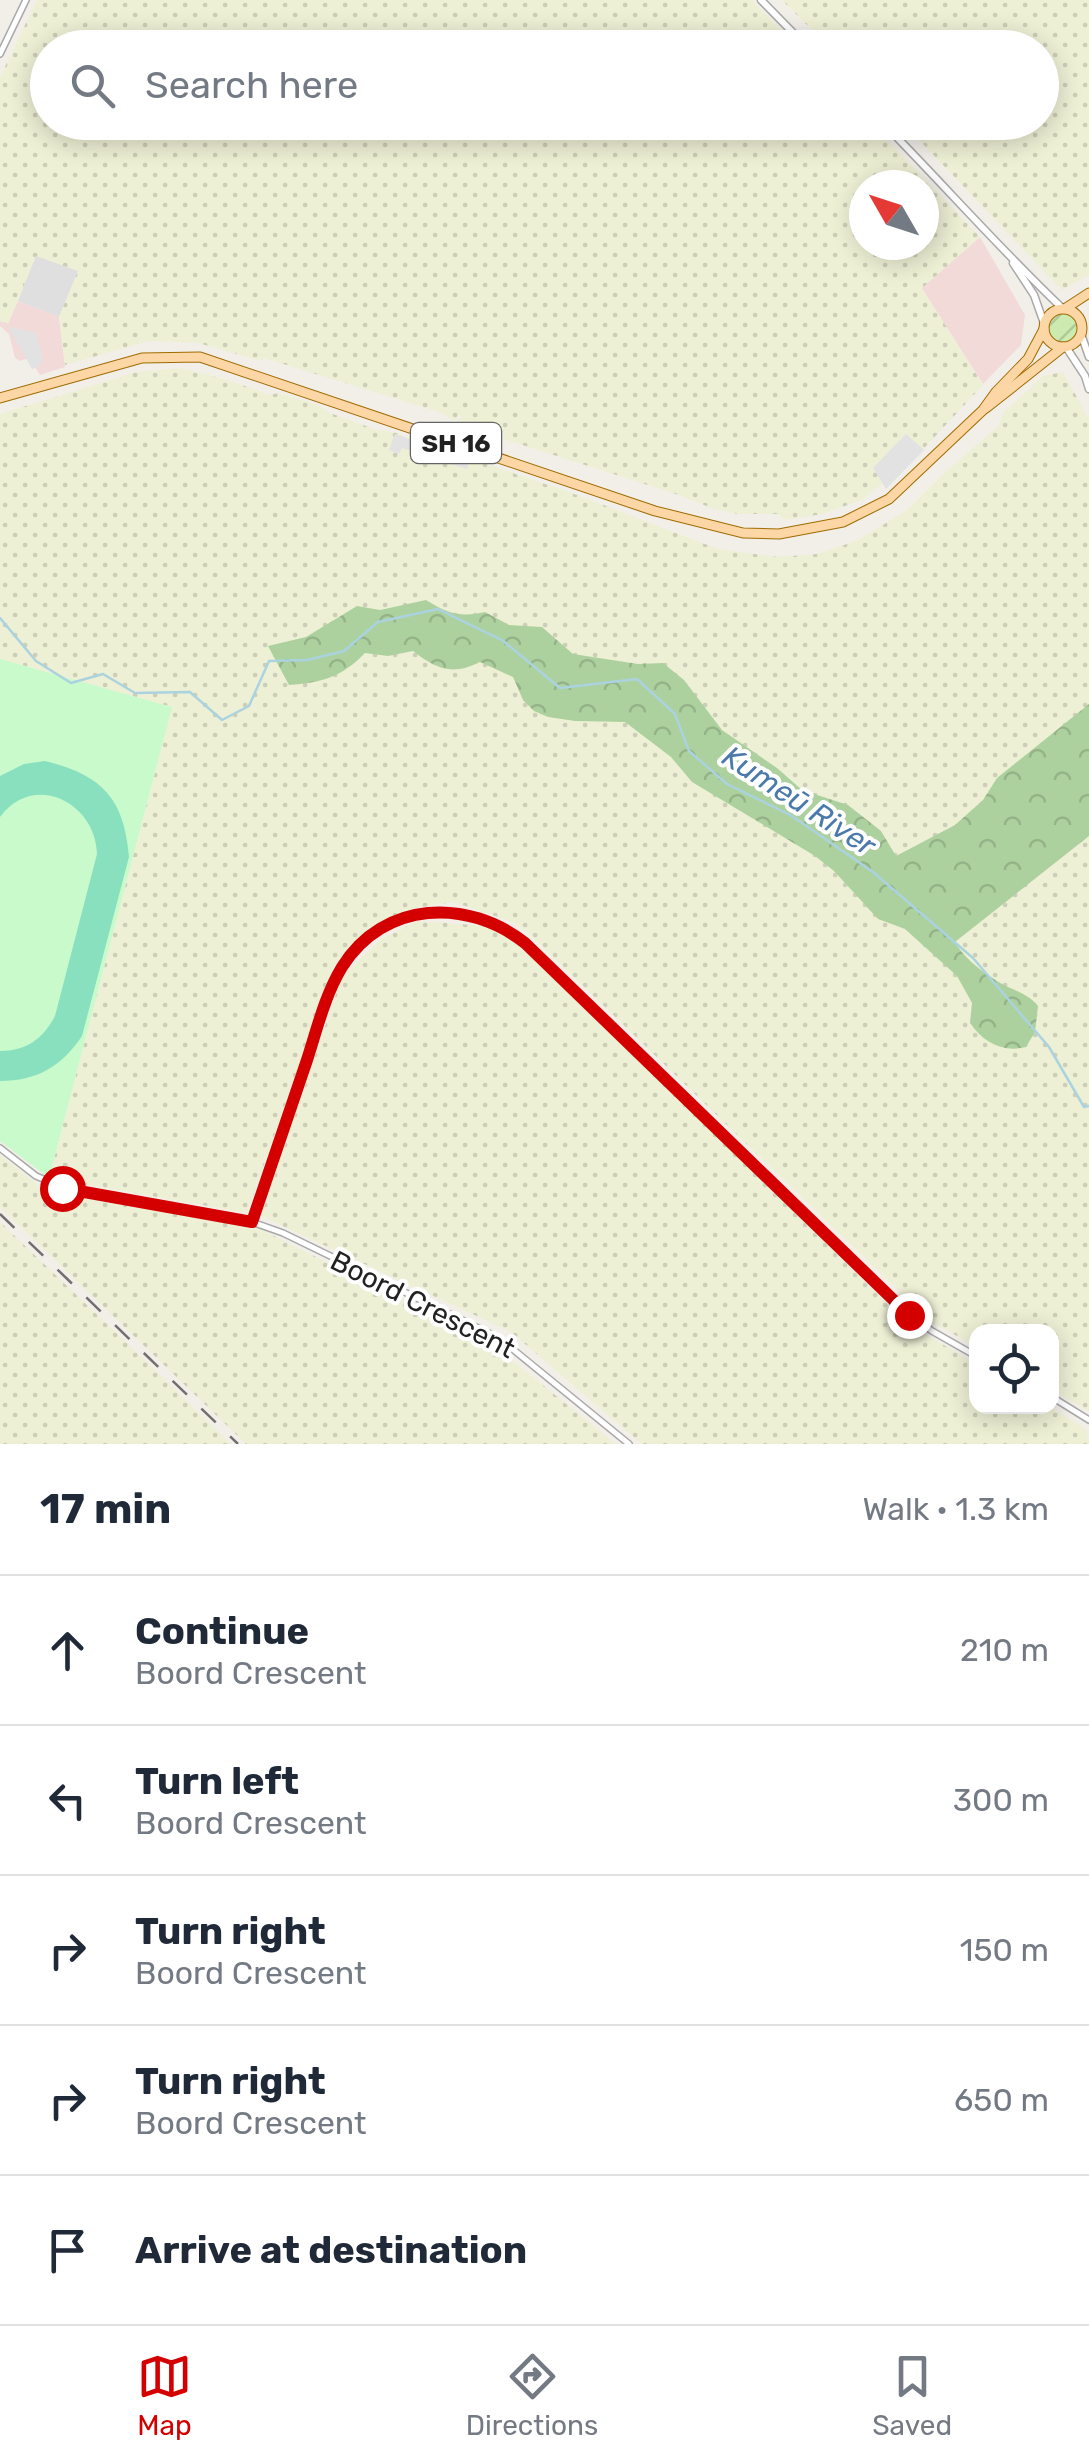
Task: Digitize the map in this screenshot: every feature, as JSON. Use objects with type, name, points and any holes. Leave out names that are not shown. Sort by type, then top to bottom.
[{"type":"main road","name":"SH 16","points":[[983,410],[1028,360],[1048,316],[1089,293]]},
{"type":"main road","points":[[1063,308],[1077,315],[1082,331]]},
{"type":"main road","name":"SH 16","points":[[0,398],[142,358],[200,357],[654,511],[743,533],[778,534],[843,522],[870,511],[906,486],[983,410],[1065,347],[1082,331],[1089,315]]},
{"type":"main road","points":[[1044,327],[1050,341],[1065,347]]},
{"type":"street","points":[[0,54],[26,0]]},
{"type":"street","points":[[761,0],[790,30]]},
{"type":"street","points":[[900,140],[951,191],[1012,262],[1034,294],[1044,327]]},
{"type":"street","points":[[1012,262],[1063,308]]},
{"type":"street","points":[[1082,331],[1089,357]]},
{"type":"street","points":[[1065,347],[1089,388]]},
{"type":"street","points":[[252,1222],[326,1003],[346,962],[373,935],[405,918],[432,912],[470,914],[496,923],[525,943],[902,1309],[969,1352]]},
{"type":"street","name":"Boord Crescent","points":[[0,1148],[36,1176],[62,1188],[252,1222],[283,1233],[499,1338],[629,1444]]},
{"type":"street","points":[[1059,1402],[1089,1420]]},
{"type":"shaded area","points":[[980,237],[1025,315],[1021,345],[983,384],[921,288]]},
{"type":"shaded area","points":[[36,255],[79,271],[59,317],[18,301]]},
{"type":"shaded area","points":[[18,301],[59,317],[65,367],[40,375],[29,358],[15,358],[9,334],[0,321],[8,323]]},
{"type":"shaded area","points":[[8,327],[36,332],[43,360],[38,367],[32,369]]},
{"type":"shaded area","points":[[395,434],[470,460],[467,469],[402,448],[399,454],[389,450]]},
{"type":"shaded area","points":[[906,434],[924,450],[886,489],[873,468]]},
{"type":"green space","points":[[37,0],[752,0],[781,30],[30,30],[30,140],[887,140],[916,170],[849,170],[849,260],[939,260],[939,194],[980,237],[922,288],[983,385],[916,457],[862,500],[822,514],[787,520],[777,514],[738,514],[714,509],[466,427],[458,423],[458,415],[454,421],[439,412],[264,358],[262,361],[198,343],[149,341],[65,365],[59,317],[78,271],[36,256],[8,324],[0,321],[0,77]]},
{"type":"green space","points":[[782,0],[1089,0],[1089,275],[1062,290],[919,140],[1059,140],[1059,30],[812,30]]},
{"type":"green space","points":[[1063,313],[1074,317],[1078,328],[1074,339],[1063,343],[1052,339],[1048,328],[1052,317]]},
{"type":"green space","points":[[180,368],[270,395],[278,393],[377,430],[394,432],[580,496],[718,549],[778,557],[817,554],[856,541],[906,511],[999,425],[1003,413],[1043,376],[1063,372],[1089,419],[1089,1411],[1059,1394],[1059,1324],[969,1324],[969,1343],[929,1320],[527,932],[513,922],[453,902],[415,908],[375,924],[333,968],[247,1213],[49,1178],[172,707],[0,659],[0,414],[136,372]]},
{"type":"green space","points":[[426,600],[454,613],[485,612],[509,625],[542,627],[573,654],[638,664],[663,663],[684,680],[722,730],[802,790],[848,805],[881,831],[896,856],[955,825],[983,800],[997,778],[1089,704],[1089,836],[955,942],[979,968],[1038,1006],[1035,1032],[1026,1047],[1001,1047],[981,1036],[970,1023],[972,1003],[957,976],[905,929],[878,919],[815,856],[692,782],[671,757],[625,722],[548,717],[523,700],[513,677],[480,662],[461,669],[445,669],[413,651],[388,656],[365,653],[330,677],[289,685],[268,646],[306,637],[357,606],[380,610]]},
{"type":"green space","points":[[0,659],[172,707],[49,1178],[0,1141]]},
{"type":"green space","points":[[45,761],[81,774],[106,792],[122,819],[129,857],[82,1036],[66,1056],[47,1070],[26,1078],[0,1081],[0,1051],[33,1042],[55,1016],[97,854],[86,820],[61,799],[29,796],[14,803],[0,817],[0,776],[24,764]]},
{"type":"green space","points":[[417,921],[489,926],[517,941],[908,1324],[969,1360],[969,1414],[1059,1412],[1086,1429],[1089,1444],[642,1444],[511,1332],[261,1216],[342,976],[380,940]]},
{"type":"green space","points":[[0,1155],[42,1188],[252,1225],[493,1345],[616,1444],[246,1444],[0,1207]]},
{"type":"green space","points":[[0,1222],[152,1367],[231,1444],[0,1444]]},
{"type":"waterway","name":"Kumeū River","points":[[0,618],[36,661],[71,683],[103,674],[135,693],[190,692],[222,720],[249,706],[269,661],[307,660],[344,651],[378,622],[438,609],[502,640],[560,688],[637,679],[675,714],[689,751],[727,784],[792,816],[873,872],[973,958],[1049,1047],[1084,1107],[1089,1106]]},
{"type":"railway","points":[[0,1214],[238,1444]]},
{"type":"route","points":[[62,1188],[252,1222],[326,1003],[346,962],[373,935],[405,918],[432,912],[470,914],[496,923],[525,943],[909,1315]]}]
